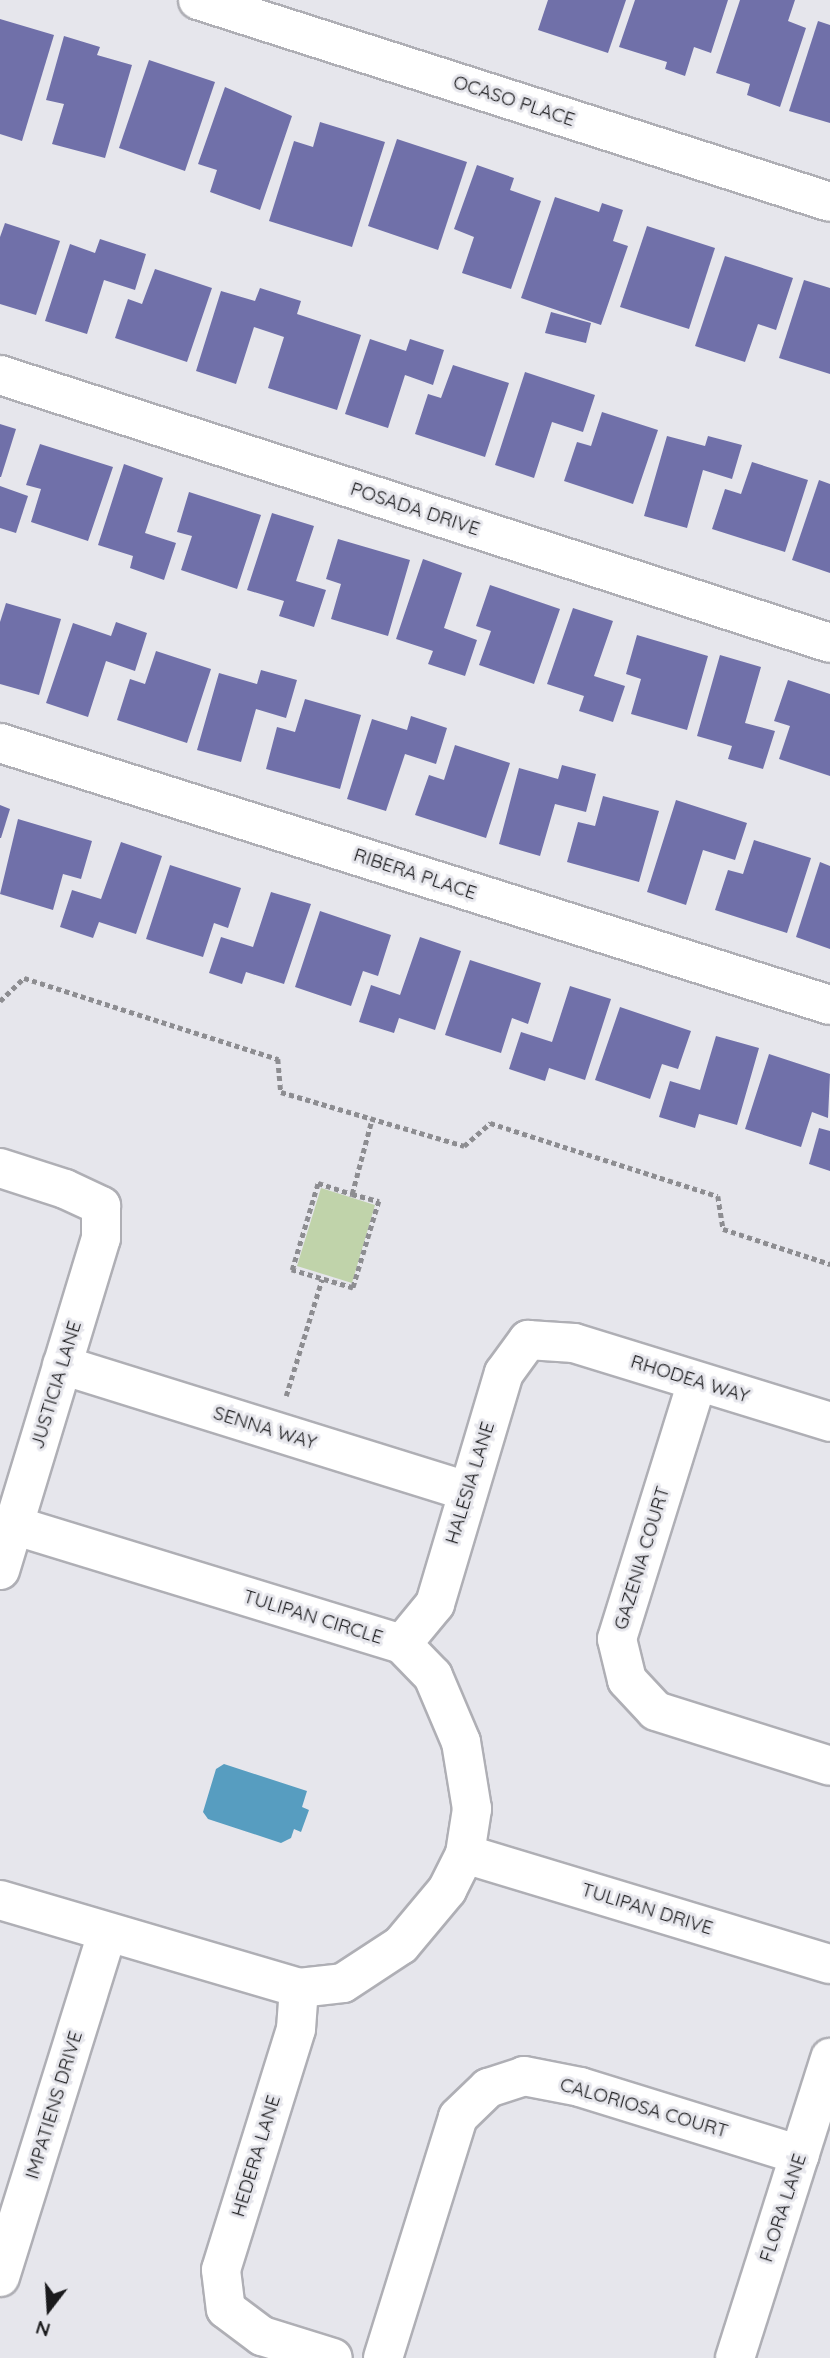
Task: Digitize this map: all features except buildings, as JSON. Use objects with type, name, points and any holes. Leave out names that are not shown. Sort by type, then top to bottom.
[{"type":"street","name":"OCASO PLACE","points":[[198,0],[830,202]]},
{"type":"street","name":"POSADA DRIVE","points":[[0,374],[830,643]]},
{"type":"street","name":"RIBERA PLACE","points":[[0,743],[830,1005]]},
{"type":"street","name":"JUSTICIA LANE","points":[[0,1168],[101,1206],[102,1237],[0,1570]]},
{"type":"street","name":"HALESIA LANE","points":[[402,1644],[435,1604],[504,1373],[528,1340],[549,1341]]},
{"type":"street","name":"RHODEA WAY","points":[[549,1341],[574,1343],[830,1422]]},
{"type":"street","name":"SENNA WAY","points":[[62,1365],[467,1491]]},
{"type":"street","name":"GAZENIA COURT","points":[[696,1382],[617,1639],[627,1680],[656,1711],[830,1766]]},
{"type":"street","name":"TULIPAN CIRCLE","points":[[0,1900],[299,1988],[342,1983],[401,1945],[447,1890],[465,1854],[472,1809],[461,1742],[433,1676],[402,1644],[13,1525]]},
{"type":"street","name":"TULIPAN DRIVE","points":[[465,1854],[830,1964]]},
{"type":"street","name":"IMPATIENS DRIVE","points":[[0,2277],[107,1933]]},
{"type":"street","name":"HEDERA LANE","points":[[299,1988],[296,2029],[221,2270],[226,2309],[262,2336],[333,2358]]},
{"type":"street","name":"FLORA LANE","points":[[735,2358],[830,2058]]},
{"type":"street","name":"CALORIOSA COURT","points":[[383,2358],[458,2117],[488,2088],[524,2076],[580,2087],[800,2155]]},
{"type":"path","points":[[0,1001],[24,978],[278,1059],[281,1092],[464,1146],[490,1123],[528,1135],[718,1196],[723,1229],[830,1264]]},
{"type":"path","points":[[352,1194],[372,1119]]},
{"type":"path","points":[[318,1183],[352,1194],[379,1201],[353,1288],[292,1270],[318,1183]]},
{"type":"path","points":[[275,1431],[321,1279]]},
{"type":"green space","points":[[321,1188],[375,1205],[352,1283],[297,1266]]},
{"type":"water","points":[[224,1764],[307,1791],[302,1807],[309,1810],[301,1832],[294,1829],[291,1838],[281,1843],[208,1819],[203,1812],[216,1769]]}]
